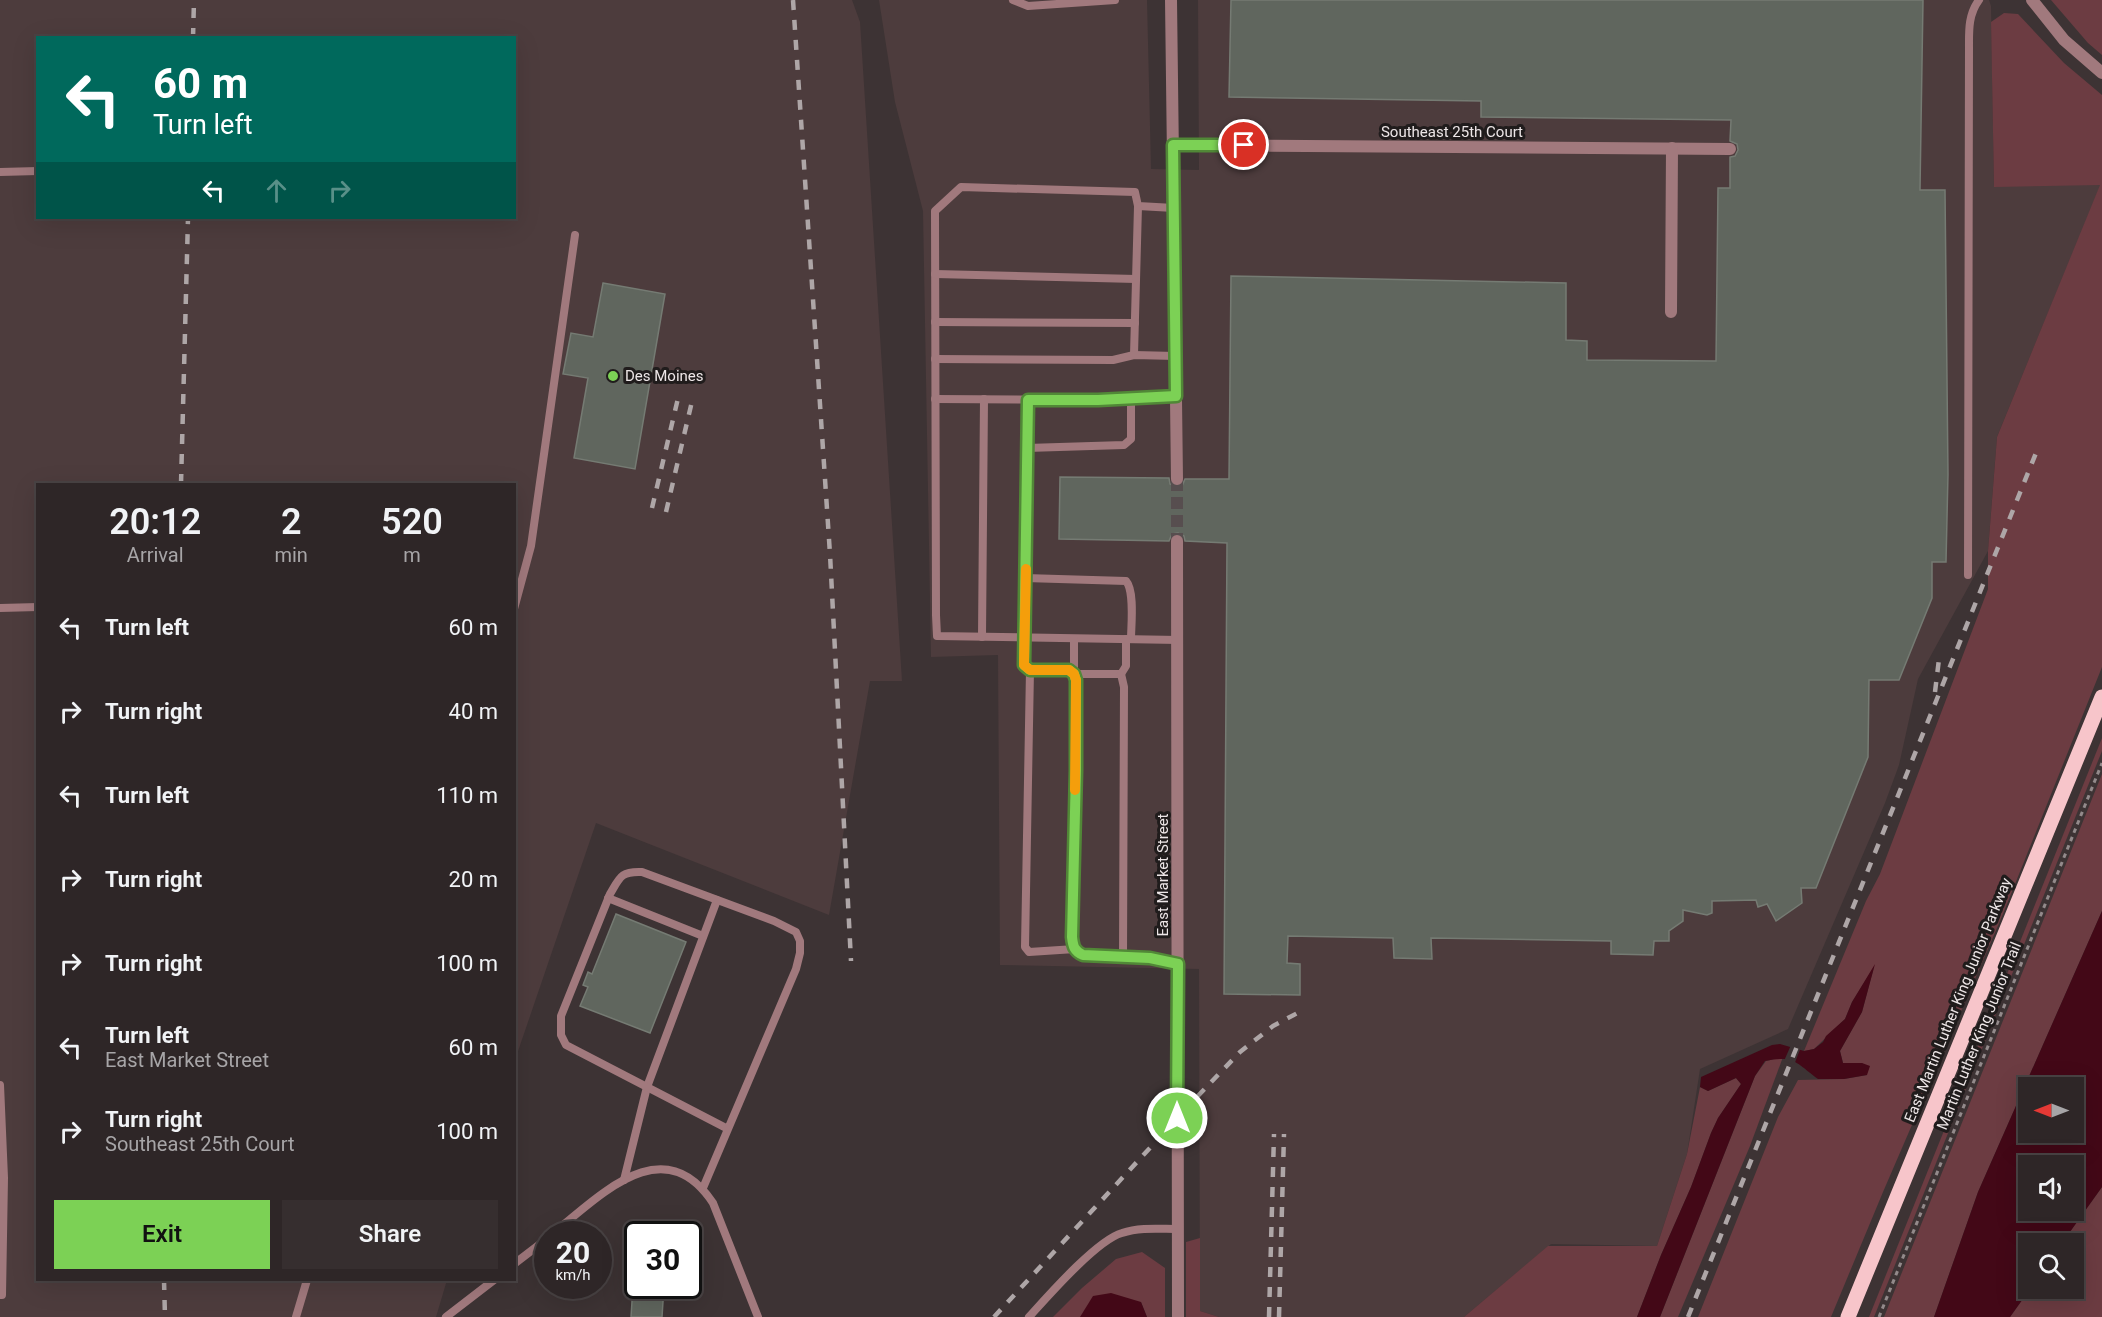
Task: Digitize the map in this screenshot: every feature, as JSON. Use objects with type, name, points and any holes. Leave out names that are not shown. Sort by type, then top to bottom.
[{"type":"main road","name":"East Martin Luther King Junior Parkway","points":[[1848,1317],[2102,697]]},
{"type":"street","points":[[1170,0],[1177,479]]},
{"type":"street","points":[[2031,0],[2064,40],[2102,73]]},
{"type":"street","name":"Southeast 25th Court","points":[[1173,145],[1730,148]]},
{"type":"street","points":[[1671,312],[1672,148]]},
{"type":"street","name":"East Market Street","points":[[1178,541],[1178,1317]]},
{"type":"lane","points":[[1013,0],[1028,6],[1115,0]]},
{"type":"lane","points":[[1968,575],[1969,22],[1973,8],[1979,0]]},
{"type":"lane","points":[[0,172],[36,171]]},
{"type":"lane","points":[[1134,355],[1138,206],[1135,192],[961,187],[934,211],[937,636],[1179,640]]},
{"type":"lane","points":[[1138,206],[1174,208]]},
{"type":"lane","points":[[516,602],[531,546],[575,235]]},
{"type":"lane","points":[[935,274],[1136,279]]},
{"type":"lane","points":[[935,322],[1135,324]]},
{"type":"lane","points":[[935,359],[1113,360],[1134,355],[1176,356]]},
{"type":"lane","points":[[935,399],[1131,399],[1176,396]]},
{"type":"lane","points":[[982,637],[984,399]]},
{"type":"lane","points":[[1027,448],[1124,445],[1131,438],[1131,399]]},
{"type":"lane","points":[[1028,400],[1024,665],[1030,670],[1063,669],[1074,674],[1121,674]]},
{"type":"lane","points":[[1025,578],[1126,581],[1129,585],[1131,597],[1129,639],[1126,666],[1121,674],[1124,687],[1123,957]]},
{"type":"lane","points":[[0,608],[36,608]]},
{"type":"lane","points":[[1074,639],[1076,770],[1072,937],[1075,949],[1083,955],[1150,958],[1178,964]]},
{"type":"lane","points":[[1030,670],[1025,947],[1029,952],[1075,949]]},
{"type":"lane","points":[[703,1188],[796,969],[801,941],[796,932],[642,872],[631,871],[620,876],[608,898],[561,1016],[561,1035],[566,1045],[728,1129]]},
{"type":"lane","points":[[608,898],[703,936]]},
{"type":"lane","points":[[624,1180],[647,1087],[717,900]]},
{"type":"lane","points":[[0,1085],[2,1201],[2,1295],[0,1295]]},
{"type":"lane","points":[[568,1221],[612,1186],[624,1180],[643,1171],[674,1170],[703,1188],[713,1203],[758,1317]]},
{"type":"lane","points":[[1029,1317],[1102,1244],[1119,1234],[1136,1229],[1178,1229]]},
{"type":"lane","points":[[516,1262],[534,1249]]},
{"type":"lane","points":[[296,1317],[307,1281]]},
{"type":"lane","points":[[446,1317],[493,1281]]},
{"type":"path","name":"Martin Luther King Junior Trail","points":[[1879,1317],[2102,763]]},
{"type":"shaded area","points":[[0,0],[852,0],[860,22],[902,681],[870,681],[829,915],[596,823],[516,1057],[516,483],[36,483],[36,1281],[447,1281],[436,1317],[0,1317]]},
{"type":"shaded area","points":[[879,0],[1147,0],[1151,169],[1199,170],[1198,0],[1989,0],[1991,6],[1994,186],[2101,184],[1997,437],[1988,551],[1918,679],[1899,765],[1885,803],[1788,1029],[1700,1069],[1687,1154],[1657,1246],[1551,1244],[1464,1317],[1219,1317],[1200,1311],[1199,969],[1000,965],[998,655],[931,657],[923,211],[895,102]]},
{"type":"shaded area","points":[[2051,0],[2102,0],[2102,55],[2088,43]]},
{"type":"shaded area","points":[[2004,13],[2018,14],[2064,63],[2102,95],[2102,667],[2003,914],[1831,1317],[1698,1317],[1778,1117],[1798,1080],[1844,1079],[1867,1075],[1862,1063],[1843,1063],[1840,1051],[1862,1012],[1874,967],[1852,1002],[1845,1019],[1814,1049],[1804,1051],[1866,901],[1880,874],[1988,589],[1988,551],[1997,437],[2100,185],[1994,187],[1991,22]]},
{"type":"shaded area","points":[[2102,738],[2102,751],[1874,1317],[1869,1317]]},
{"type":"shaded area","points":[[2102,774],[2102,911],[2029,1077],[2018,1077],[2018,1101],[1978,1192],[1934,1317],[1884,1317]]},
{"type":"shaded area","points":[[2102,911],[2102,1187],[2084,1212],[2084,1155],[2018,1155],[2018,1221],[2078,1221],[2069,1233],[2018,1233],[2018,1299],[2023,1299],[2010,1317],[1934,1317],[1978,1192],[2018,1101],[2018,1143],[2084,1143],[2084,1077],[2029,1077]]},
{"type":"shaded area","points":[[1875,964],[1862,1012],[1840,1051],[1843,1063],[1862,1063],[1870,1066],[1867,1075],[1844,1079],[1818,1079],[1789,1060],[1765,1061],[1755,1076],[1660,1317],[1637,1317],[1711,1133],[1718,1118],[1741,1084],[1736,1078],[1708,1091],[1700,1087],[1701,1077],[1772,1045],[1780,1044],[1804,1051],[1814,1049],[1845,1019],[1852,1002]]},
{"type":"shaded area","points":[[1783,1057],[1750,1146],[1678,1317],[1660,1317],[1755,1076],[1766,1061]]},
{"type":"shaded area","points":[[1736,1078],[1741,1084],[1718,1118],[1711,1133],[1637,1317],[1464,1317],[1548,1246],[1657,1246],[1687,1154],[1700,1087],[1708,1091]]},
{"type":"shaded area","points":[[2102,1187],[2102,1317],[2010,1317],[2023,1299],[2084,1299],[2084,1233],[2069,1233],[2078,1221],[2084,1221],[2084,1212]]},
{"type":"shaded area","points":[[1200,1238],[1200,1311],[1219,1317],[1186,1317],[1186,1242]]},
{"type":"shaded area","points":[[1142,1252],[1165,1268],[1165,1317],[1147,1317],[1141,1302],[1080,1317],[1053,1317],[1116,1259]]},
{"type":"shaded area","points":[[1111,1293],[1141,1302],[1147,1317],[1080,1317],[1093,1296]]},
{"type":"pier","points":[[1791,1045],[1801,1047],[1794,1065],[1784,1061]]},
{"type":"building","points":[[1231,0],[1923,0],[1920,190],[1945,190],[1948,474],[1946,562],[1932,562],[1932,598],[1899,680],[1869,680],[1868,757],[1816,888],[1801,888],[1802,903],[1776,921],[1767,904],[1758,907],[1756,900],[1712,901],[1712,913],[1707,915],[1683,910],[1683,921],[1669,931],[1669,941],[1654,941],[1653,955],[1611,954],[1611,941],[1431,938],[1432,959],[1394,958],[1393,938],[1288,936],[1287,963],[1300,964],[1300,995],[1224,994],[1227,543],[1185,541],[1184,536],[1178,533],[1172,534],[1169,541],[1059,539],[1060,477],[1169,478],[1170,484],[1177,487],[1182,486],[1185,479],[1229,479],[1231,276],[1566,283],[1566,340],[1587,341],[1587,360],[1716,361],[1718,188],[1730,188],[1730,157],[1735,156],[1738,150],[1737,144],[1730,141],[1731,120],[1481,117],[1481,101],[1229,97]]},
{"type":"building","name":"Des Moines","points":[[603,283],[665,294],[635,469],[574,458],[588,378],[563,374],[571,333],[593,337]]},
{"type":"building","points":[[616,914],[686,942],[650,1033],[580,1006],[588,987],[583,985],[588,972],[592,974]]},
{"type":"building","points":[[632,1299],[663,1299],[662,1317],[631,1317]]},
{"type":"tunnel","points":[[1177,479],[1177,541]]},
{"type":"railway","points":[[193,36],[194,0]]},
{"type":"railway","points":[[793,0],[830,554],[851,961]]},
{"type":"railway","points":[[181,483],[188,219]]},
{"type":"railway","points":[[652,508],[679,394]]},
{"type":"railway","points":[[666,512],[693,397]]},
{"type":"railway","points":[[1688,1317],[2038,448]]},
{"type":"railway","points":[[1935,692],[1939,659]]},
{"type":"railway","points":[[994,1317],[1240,1052],[1273,1026],[1305,1009]]},
{"type":"railway","points":[[1269,1317],[1274,1134]]},
{"type":"railway","points":[[1279,1317],[1284,1134]]},
{"type":"railway","points":[[164,1281],[165,1317]]},
{"type":"slow traffic","points":[[1026,569],[1024,665],[1026,669],[1034,671],[1069,670],[1074,674],[1076,680],[1075,790]]},
{"type":"place","name":"Des Moines","points":[[613,376]]},
{"type":"route","points":[[1177,1118],[1178,964],[1150,958],[1083,955],[1073,947],[1076,680],[1074,674],[1069,670],[1034,671],[1026,669],[1024,665],[1028,400],[1098,400],[1176,396],[1173,145],[1244,145]]}]
